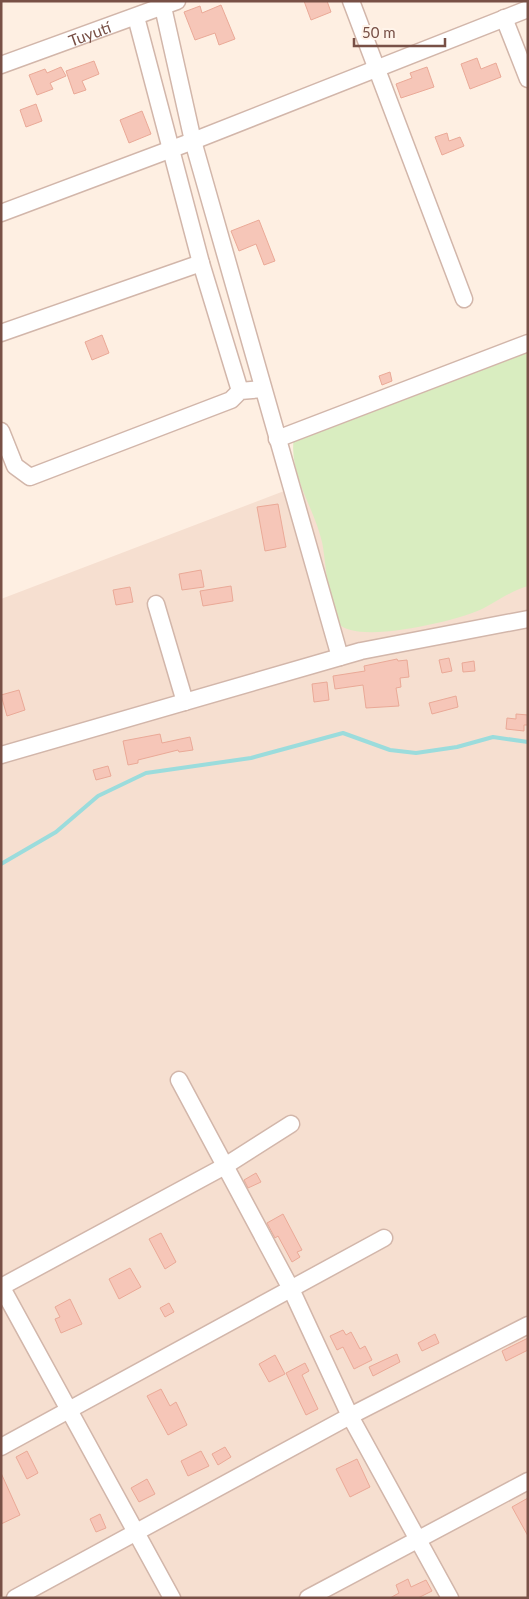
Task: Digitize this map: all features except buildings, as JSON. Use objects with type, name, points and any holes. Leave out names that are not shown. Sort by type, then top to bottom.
[{"type":"street","points":[[351,1],[464,299]]},
{"type":"street","points":[[170,4],[193,141],[340,657]]},
{"type":"street","name":"Tuyutí","points":[[1,65],[170,4]]},
{"type":"street","points":[[1,213],[193,141],[528,9]]},
{"type":"street","points":[[136,17],[172,148],[200,263],[240,391]]},
{"type":"street","points":[[504,18],[528,79]]},
{"type":"street","points":[[1,333],[200,263]]},
{"type":"street","points":[[277,439],[528,342]]},
{"type":"street","points":[[1,431],[16,466],[30,477],[231,400],[240,391],[263,389]]},
{"type":"street","points":[[156,604],[185,702]]},
{"type":"street","points":[[1,755],[340,657],[528,619]]},
{"type":"street","points":[[179,1080],[291,1289],[350,1416],[450,1598]]},
{"type":"street","points":[[172,1598],[1,1287],[225,1166],[291,1124]]},
{"type":"street","points":[[1,1447],[384,1238]]},
{"type":"street","points":[[15,1598],[135,1531],[350,1416],[528,1325]]},
{"type":"street","points":[[308,1598],[528,1481]]},
{"type":"shaded area","points":[[528,398],[528,1598],[1,1598],[1,599]]},
{"type":"green space","points":[[528,337],[528,586],[472,613],[409,629],[365,632],[348,629],[338,623],[332,607],[322,542],[298,477],[293,450],[294,437],[392,388],[440,367],[479,356],[509,341]]},
{"type":"waterway","points":[[1,864],[56,832],[98,796],[146,773],[251,758],[343,733],[390,750],[416,753],[457,747],[493,737],[528,742]]}]
